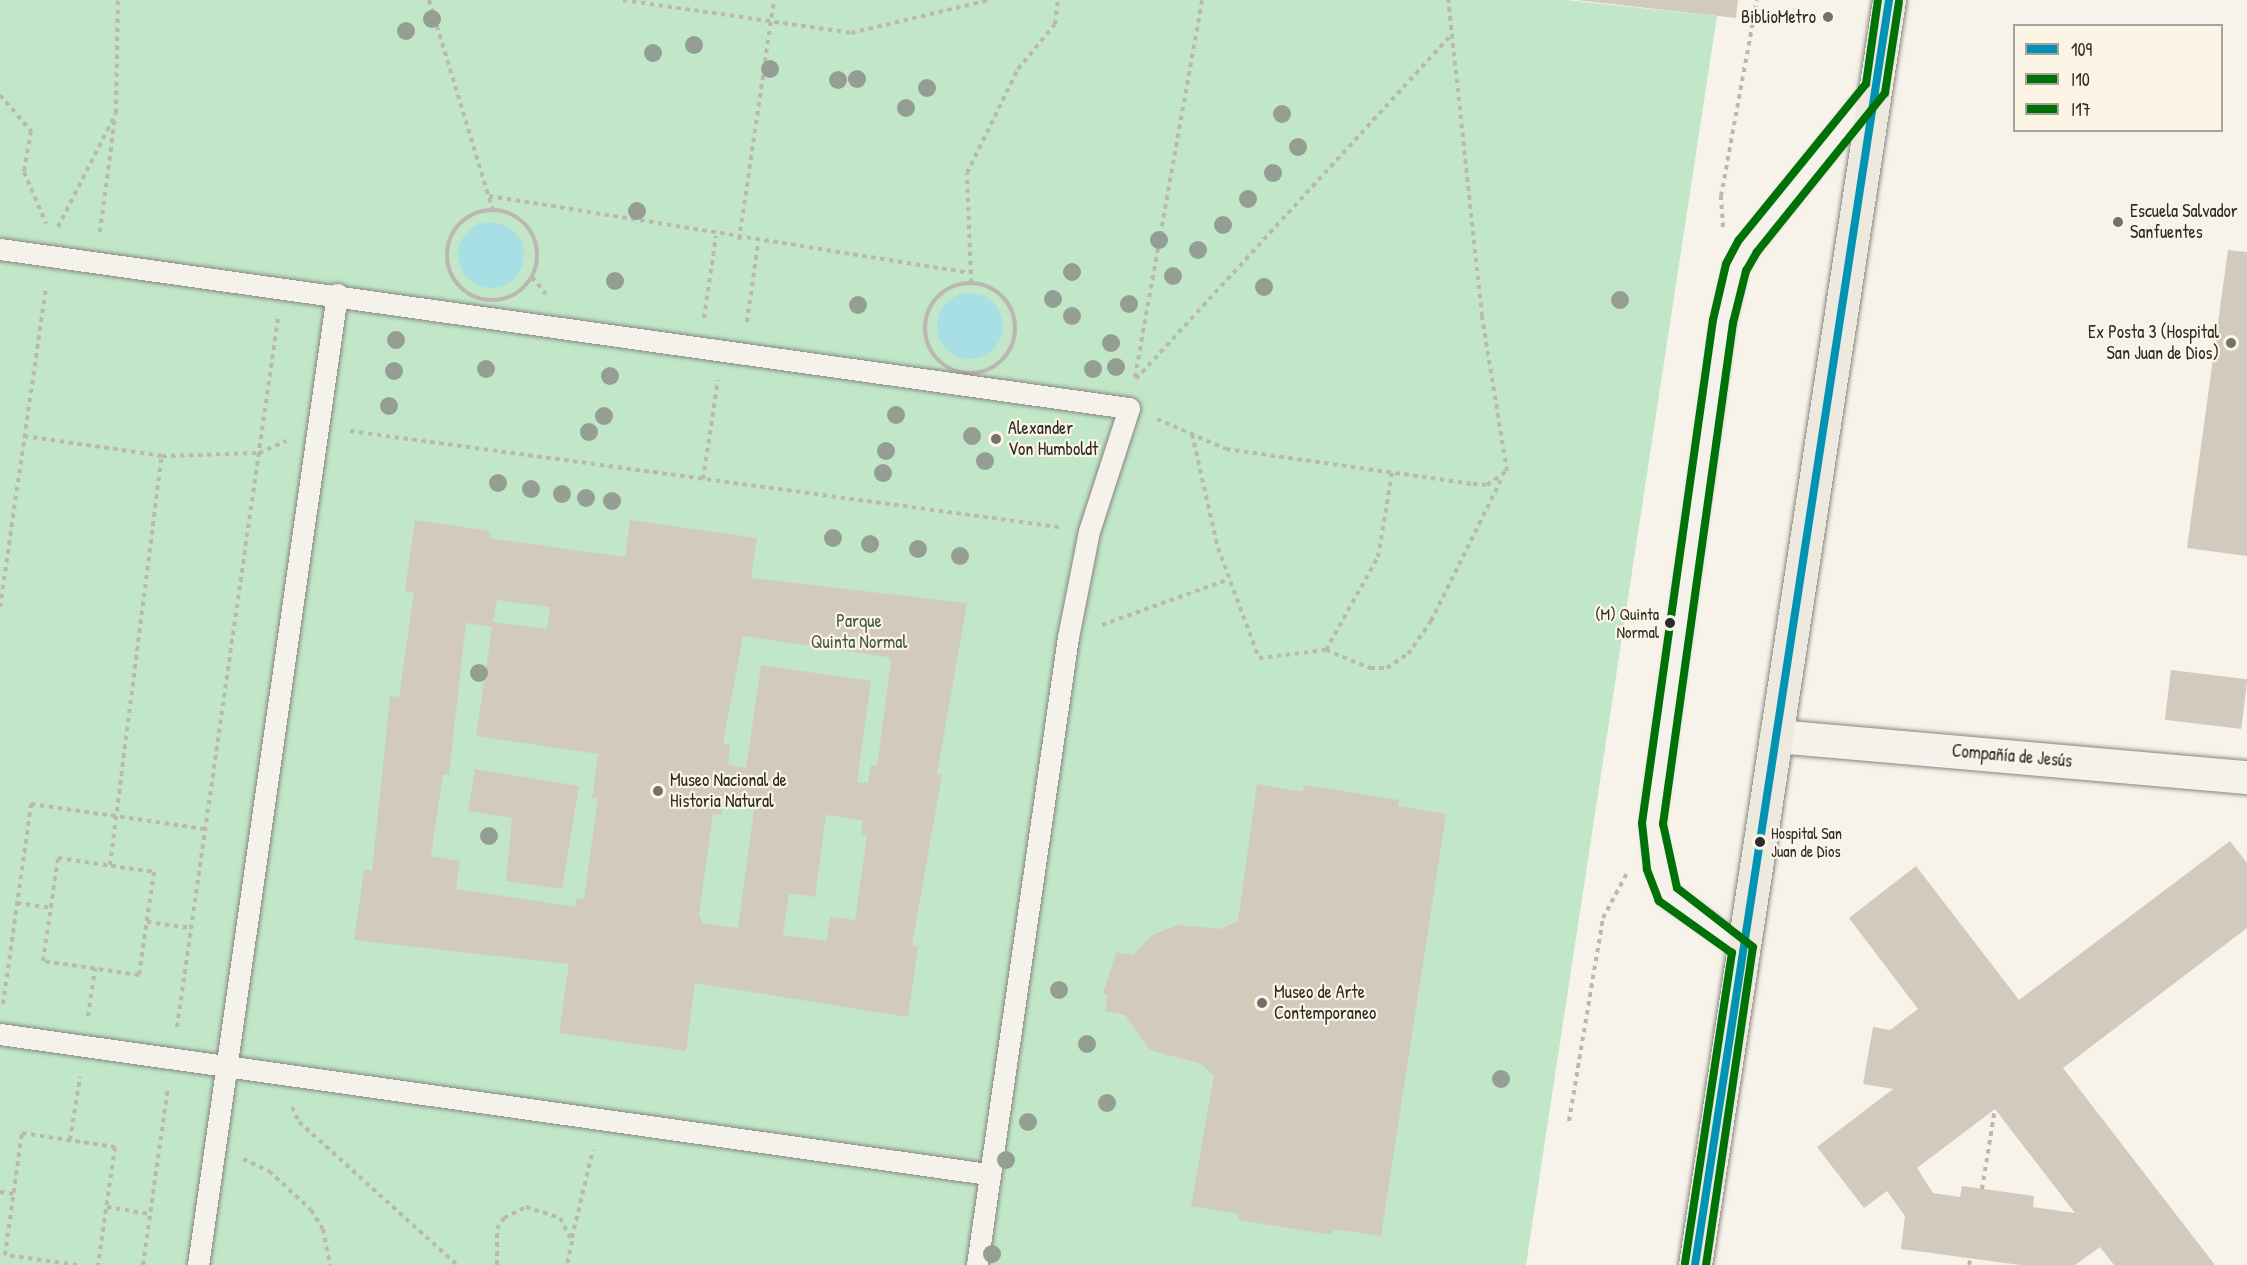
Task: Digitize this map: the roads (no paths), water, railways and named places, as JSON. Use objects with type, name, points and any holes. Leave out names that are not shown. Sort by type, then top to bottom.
[{"type":"main road","points":[[1695,1265],[1889,0]]},
{"type":"street","name":"Compañía de Jesús","points":[[1776,736],[2247,777]]},
{"type":"lane","points":[[1743,948],[1668,895],[1657,867],[1652,824],[1723,321],[1736,267],[1762,225],[1876,88]]},
{"type":"lane","points":[[0,249],[52,245],[96,260],[1129,408],[1089,531],[1068,637],[988,1174],[977,1265]]},
{"type":"lane","points":[[198,1265],[337,294]]},
{"type":"lane","points":[[0,1034],[988,1174]]},
{"type":"water","points":[[491,222],[503,225],[514,232],[521,243],[524,255],[521,267],[514,278],[503,285],[491,288],[479,285],[468,278],[461,267],[458,255],[461,243],[468,232],[479,225]]},
{"type":"water","points":[[970,293],[983,296],[993,303],[1000,313],[1003,326],[1000,339],[993,349],[983,356],[970,359],[957,356],[947,349],[940,339],[937,326],[940,313],[947,303],[957,296]]},
{"type":"place","name":"BiblioMetro","points":[[1828,17]]},
{"type":"place","name":"Escuela Salvador Sanfuentes","points":[[2118,222]]},
{"type":"place","name":"Ex Posta 3 (Hospital San Juan de Dios)","points":[[2231,343]]},
{"type":"place","name":"Alexander Von Humboldt","points":[[996,439]]},
{"type":"place","name":"(M) Quinta Normal","points":[[1670,623]]},
{"type":"place","name":"Museo Nacional de Historia Natural","points":[[658,791]]},
{"type":"place","name":"Hospital San Juan de Dios","points":[[1760,842]]},
{"type":"place","name":"Museo de Arte Contemporaneo","points":[[1262,1003]]},
{"type":"park label","name":"Parque Quinta Normal","points":[[859,632]]}]
